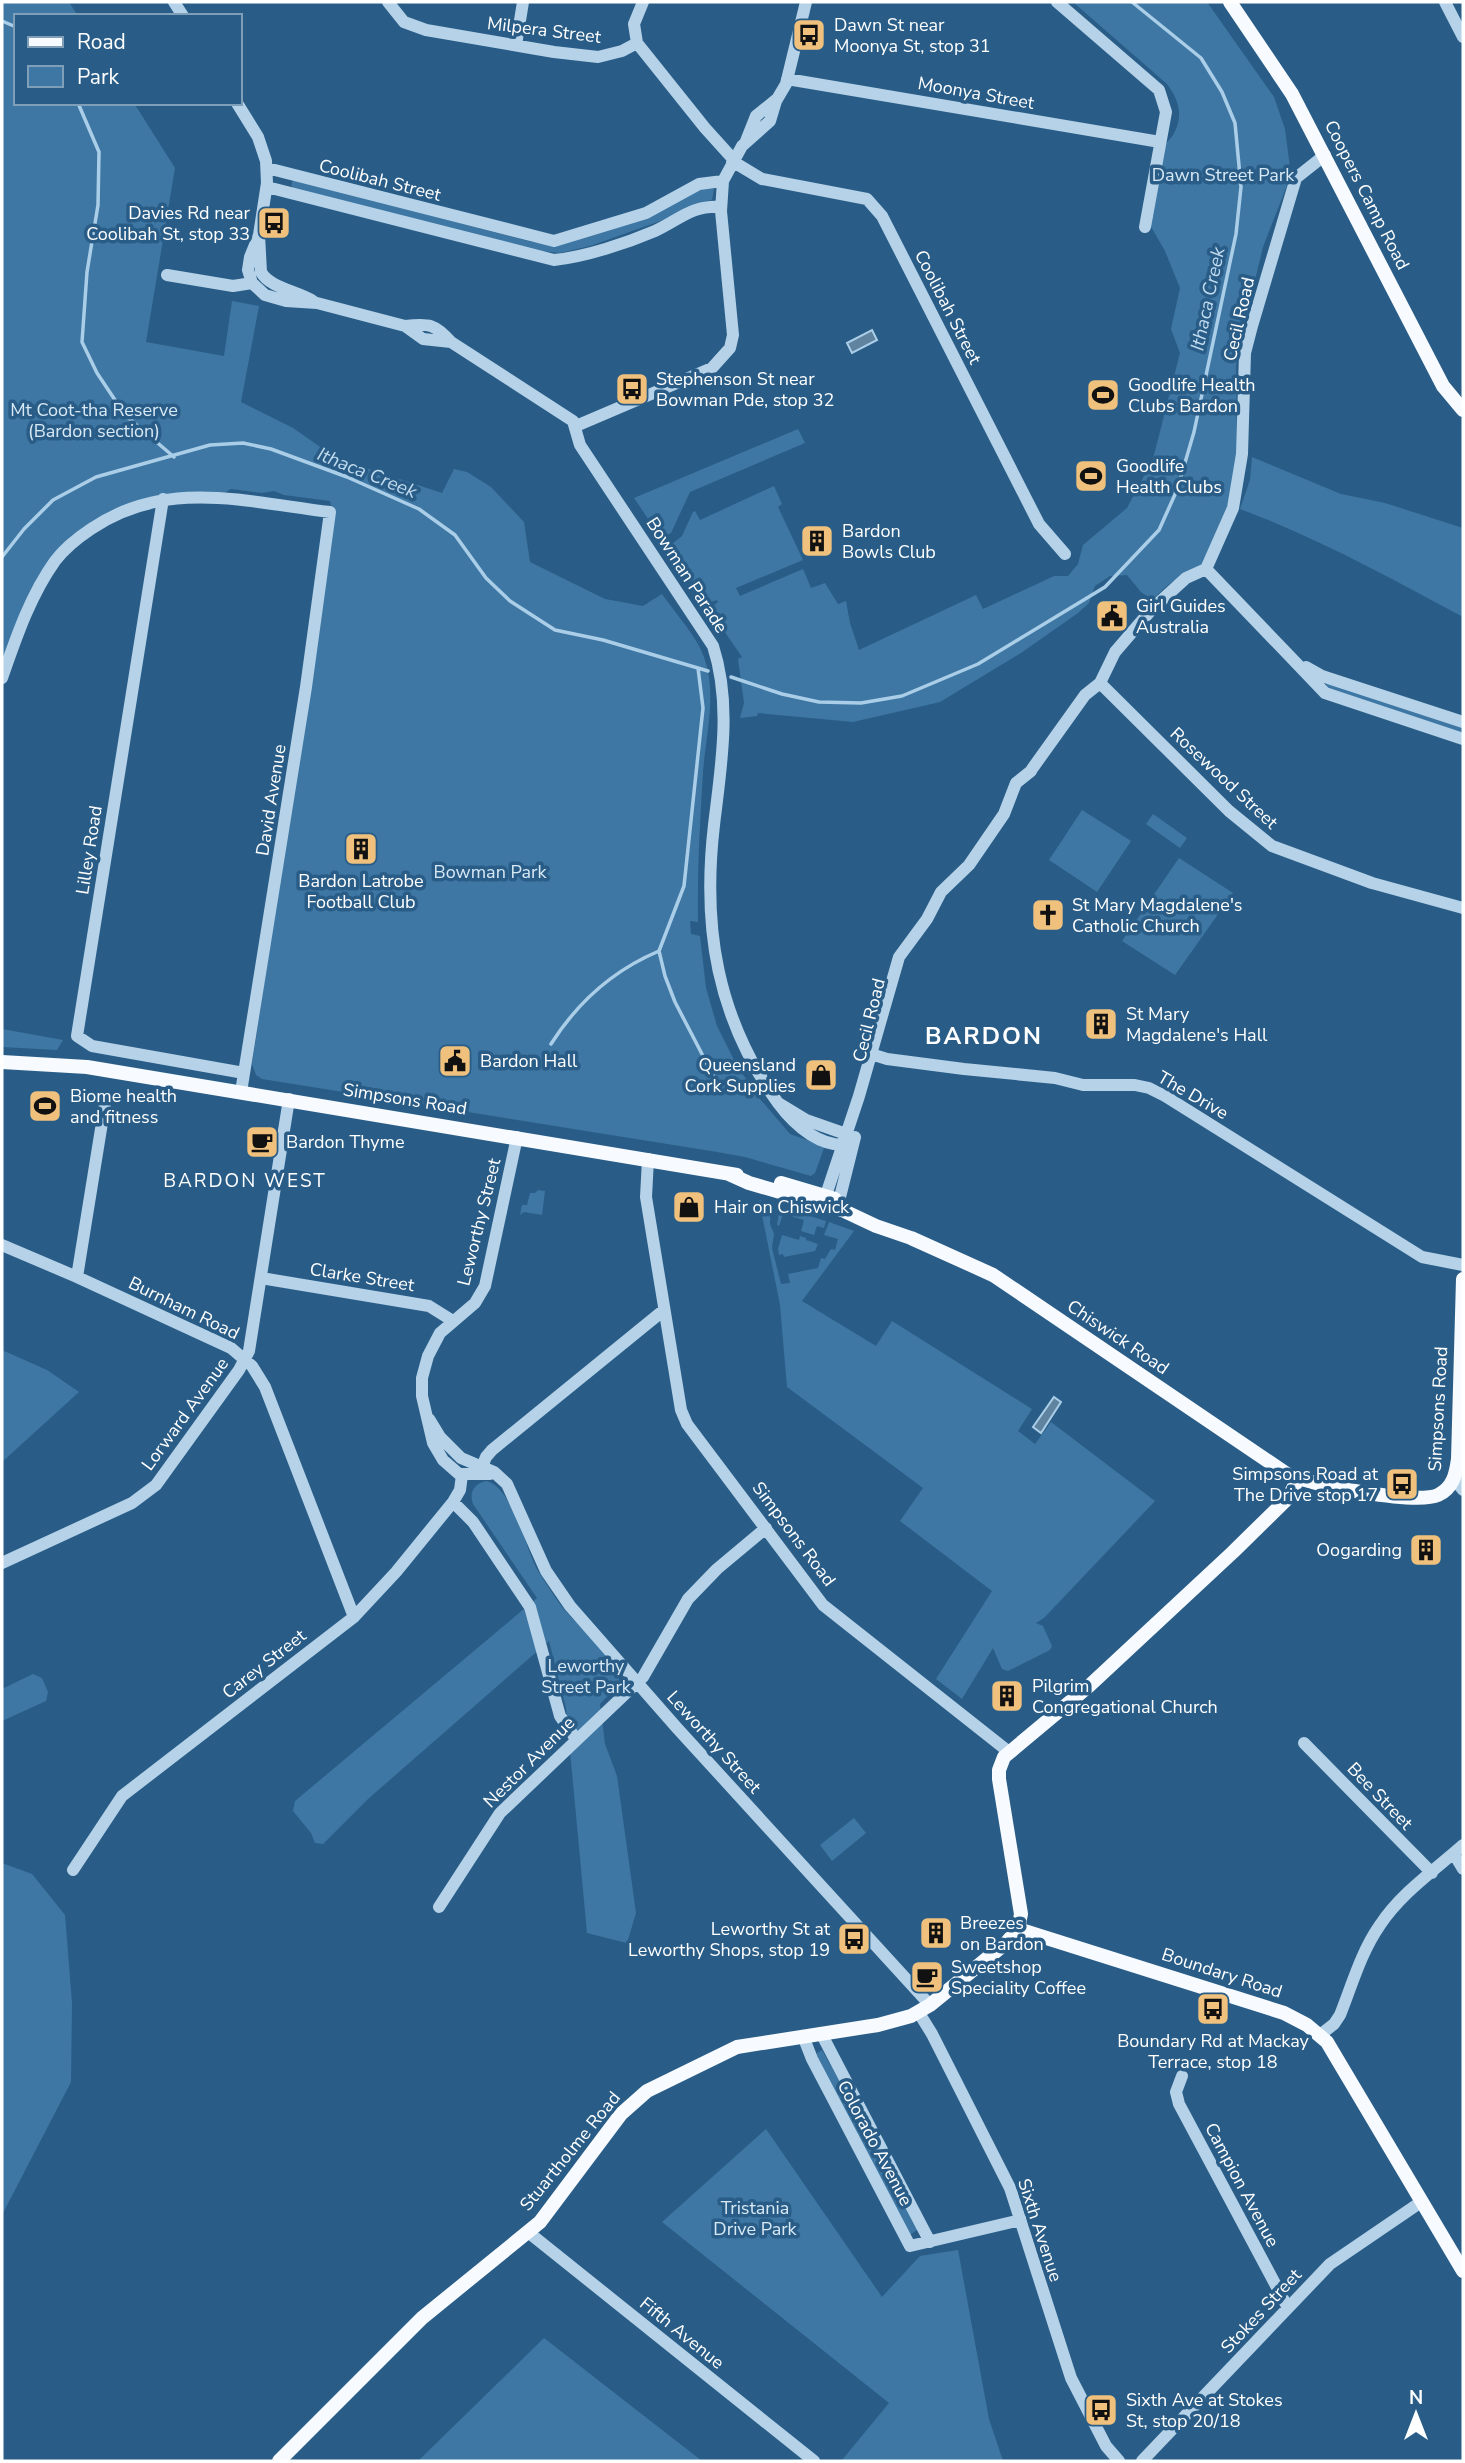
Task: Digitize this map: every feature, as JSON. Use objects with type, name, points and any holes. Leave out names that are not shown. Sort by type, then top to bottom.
[{"type":"main road","name":"Coopers Camp Road","points":[[1230,2],[1292,94],[1443,386],[1463,410]]},
{"type":"main road","name":"Simpsons Road","points":[[2,1062],[88,1067],[648,1159]]},
{"type":"main road","name":"Chiswick Road","points":[[648,1159],[753,1176],[831,1200],[880,1219],[911,1238],[993,1275],[1250,1450],[1298,1479]]},
{"type":"main road","name":"Simpsons Road","points":[[1298,1479],[1420,1499],[1440,1494],[1460,1482],[1458,1459],[1463,1279]]},
{"type":"main road","points":[[1018,1929],[1020,1901],[999,1779],[1001,1763],[1009,1752],[1089,1686],[1233,1552],[1288,1498],[1298,1479]]},
{"type":"main road","name":"Stuartholme Road","points":[[279,2461],[422,2318],[528,2232],[551,2209],[621,2114],[647,2091],[737,2048],[902,2020],[925,2009],[991,1956],[1018,1929]]},
{"type":"main road","name":"Boundary Road","points":[[1018,1929],[1302,2021],[1320,2035],[1333,2052],[1463,2271]]},
{"type":"street","name":"Milpera Street","points":[[388,2],[398,17],[414,27],[516,46],[598,57],[622,51],[637,43]]},
{"type":"street","points":[[516,46],[523,2]]},
{"type":"street","points":[[643,2],[634,24],[637,43],[733,160]]},
{"type":"street","points":[[238,105],[261,142],[267,168],[267,187],[259,235],[250,257],[253,275],[265,295],[286,301],[317,303],[405,326],[425,324],[435,327],[451,342],[573,421],[576,426],[712,368],[725,356],[733,334],[721,207],[723,181],[746,142],[756,116],[778,99],[787,79],[806,2]]},
{"type":"street","points":[[1057,2],[1159,89],[1166,112],[1145,227]]},
{"type":"street","points":[[1445,2],[1463,37]]},
{"type":"street","name":"Moonya Street","points":[[787,79],[1160,142]]},
{"type":"street","name":"Cecil Road","points":[[831,1200],[875,1055],[898,957],[928,919],[941,892],[968,865],[1003,814],[1016,783],[1032,769],[1086,695],[1100,683],[1115,652],[1152,609],[1186,579],[1206,569],[1233,508],[1242,454],[1245,353],[1252,326],[1296,178],[1325,155]]},
{"type":"street","name":"Coolibah Street","points":[[733,160],[762,179],[867,200],[882,216],[1039,524],[1065,554]]},
{"type":"street","name":"Coolibah Street","points":[[267,168],[554,241],[646,213],[699,184],[723,181]]},
{"type":"street","name":"Coolibah Street","points":[[267,187],[554,260],[570,258],[645,234],[698,208],[721,207]]},
{"type":"street","points":[[167,275],[238,286],[253,275]]},
{"type":"street","name":"Bowman Parade","points":[[576,426],[580,445],[707,635],[717,658],[724,712],[712,864],[711,922],[724,999],[746,1053],[778,1103],[799,1128],[818,1138],[847,1141]]},
{"type":"street","name":"David Avenue","points":[[163,499],[205,497],[330,512],[306,687],[242,1092]]},
{"type":"street","points":[[2,678],[37,592],[57,559],[84,534],[106,519],[137,505],[163,499]]},
{"type":"street","name":"Lilley Road","points":[[163,499],[78,1036],[92,1046],[244,1073]]},
{"type":"street","points":[[1206,569],[1325,693],[1463,739]]},
{"type":"street","points":[[1299,664],[1322,676],[1463,722]]},
{"type":"street","name":"Rosewood Street","points":[[1100,683],[1229,811],[1272,846],[1372,883],[1463,908]]},
{"type":"street","name":"The Drive","points":[[875,1055],[964,1069],[1055,1078],[1083,1085],[1133,1084],[1149,1088],[1422,1257],[1463,1265]]},
{"type":"street","points":[[77,1277],[106,1098]]},
{"type":"street","points":[[245,1359],[249,1350],[289,1099]]},
{"type":"street","name":"Leworthy Street","points":[[462,1475],[440,1457],[433,1441],[421,1385],[424,1367],[438,1336],[475,1303],[485,1286],[517,1137]]},
{"type":"street","name":"Simpsons Road","points":[[648,1159],[646,1197],[683,1416],[828,1609],[1009,1752]]},
{"type":"street","name":"Burnham Road","points":[[2,1245],[231,1348],[245,1359],[265,1387],[354,1617]]},
{"type":"street","name":"Clarke Street","points":[[261,1278],[429,1306],[453,1321]]},
{"type":"street","points":[[462,1475],[482,1467],[486,1456],[492,1450],[664,1310]]},
{"type":"street","name":"Lorward Avenue","points":[[2,1563],[145,1495],[162,1477],[245,1359]]},
{"type":"street","name":"Leworthy Street","points":[[429,1419],[440,1437],[456,1454],[465,1461],[494,1472],[503,1480],[511,1490],[546,1571],[557,1588],[925,2009]]},
{"type":"street","points":[[462,1475],[491,1474],[503,1480]]},
{"type":"street","name":"Carey Street","points":[[73,1870],[122,1796],[354,1617],[396,1572],[453,1503],[460,1490],[462,1475]]},
{"type":"street","points":[[453,1503],[473,1522],[530,1607],[560,1716],[576,1738]]},
{"type":"street","name":"Nestor Avenue","points":[[439,1907],[500,1813],[576,1738],[638,1683],[688,1599],[766,1528]]},
{"type":"street","name":"Bee Street","points":[[1304,1744],[1432,1872]]},
{"type":"street","points":[[1320,2035],[1334,2024],[1368,1946],[1396,1905],[1458,1849],[1463,1869]]},
{"type":"street","name":"Sixth Avenue","points":[[925,2009],[932,2034],[1004,2176],[1021,2220],[1067,2369],[1106,2446],[1119,2461]]},
{"type":"street","name":"Colorado Avenue","points":[[821,2034],[930,2242]]},
{"type":"street","name":"Colorado Avenue","points":[[803,2036],[812,2059],[910,2246],[1021,2220]]},
{"type":"street","name":"Campion Avenue","points":[[1182,2076],[1176,2092],[1179,2104],[1288,2308]]},
{"type":"street","name":"Stokes Street","points":[[1142,2461],[1336,2259],[1421,2202]]},
{"type":"street","name":"Fifth Avenue","points":[[528,2232],[814,2461]]},
{"type":"green space","name":"Bowman Park","points":[[2,2],[69,2],[77,14],[14,14],[14,105],[135,105],[175,168],[146,342],[224,356],[232,301],[259,306],[241,402],[293,428],[336,458],[442,493],[454,469],[467,472],[491,487],[524,522],[530,562],[605,599],[643,606],[662,594],[691,633],[699,646],[709,676],[710,708],[703,772],[698,922],[690,921],[691,934],[700,936],[706,988],[717,1026],[733,1058],[754,1092],[790,1134],[824,1148],[815,1173],[811,1176],[745,1157],[262,1079],[256,1075],[252,1064],[312,672],[333,513],[330,501],[284,495],[274,491],[262,493],[231,489],[216,498],[152,498],[55,555],[2,670]]},
{"type":"green space","name":"Dawn Street Park","points":[[1073,2],[1207,2],[1274,97],[1285,129],[1291,175],[1263,247],[1241,338],[1236,365],[1237,452],[1229,505],[1204,565],[1176,580],[1153,600],[1141,592],[1127,575],[1110,576],[1095,586],[1089,603],[1078,613],[1021,653],[940,702],[853,722],[758,713],[757,716],[740,718],[744,703],[738,659],[742,657],[709,609],[717,600],[706,604],[667,548],[682,536],[693,512],[695,511],[700,520],[774,486],[782,504],[778,507],[803,560],[736,588],[740,596],[803,569],[811,588],[825,583],[838,604],[846,601],[859,650],[976,595],[983,609],[1054,576],[1068,576],[1078,564],[1083,545],[1127,508],[1153,459],[1180,353],[1171,329],[1180,288],[1165,251],[1150,225],[1161,156],[1176,128],[1179,108],[1167,84]]},
{"type":"green space","points":[[293,180],[532,242],[552,244],[700,189],[714,189],[712,200],[696,203],[666,219],[590,246],[560,253],[529,250],[293,188]]},
{"type":"green space","points":[[798,429],[805,443],[690,492],[671,533],[661,538],[634,498]]},
{"type":"green space","points":[[1252,457],[1341,494],[1385,503],[1463,528],[1463,617],[1326,546],[1240,509],[1250,480]]},
{"type":"green space","points":[[1328,683],[1463,727],[1463,734],[1327,689],[1325,686]]},
{"type":"green space","points":[[1082,810],[1131,841],[1097,892],[1049,860]]},
{"type":"green space","points":[[1153,814],[1187,838],[1180,848],[1146,824]]},
{"type":"green space","points":[[1179,858],[1233,893],[1175,975],[1122,941]]},
{"type":"green space","points":[[2,1029],[63,1040],[57,1050],[2,1047]]},
{"type":"green space","points":[[545,1191],[542,1215],[524,1212],[520,1215],[522,1205],[527,1205],[530,1193]]},
{"type":"green space","points":[[759,1200],[771,1204],[770,1224],[774,1234],[772,1248],[781,1284],[790,1283],[788,1274],[818,1268],[821,1258],[825,1259],[831,1249],[835,1250],[838,1239],[824,1235],[829,1222],[854,1231],[802,1301],[876,1346],[892,1321],[1032,1409],[1018,1431],[1035,1444],[1051,1422],[1155,1501],[1044,1618],[1036,1623],[1043,1626],[1052,1646],[1050,1650],[1008,1671],[1002,1669],[993,1648],[962,1699],[936,1679],[992,1591],[900,1521],[923,1488],[787,1387],[780,1305]]},
{"type":"green space","points":[[780,1207],[826,1221],[824,1228],[817,1226],[814,1235],[801,1231],[804,1220],[783,1214],[779,1226]]},
{"type":"green space","points":[[782,1235],[799,1240],[800,1236],[818,1244],[815,1251],[784,1257],[783,1254],[779,1255],[778,1249]]},
{"type":"green space","points":[[2,1350],[47,1370],[79,1392],[2,1462]]},
{"type":"green space","name":"Leworthy Street Park","points":[[486,1481],[495,1485],[503,1494],[517,1519],[538,1571],[562,1607],[596,1642],[617,1673],[620,1683],[600,1704],[605,1744],[617,1776],[636,1913],[627,1943],[587,1933],[566,1708],[549,1641],[368,1799],[323,1844],[315,1843],[311,1833],[293,1811],[295,1801],[537,1598],[473,1504],[474,1489]]},
{"type":"green space","points":[[33,1674],[42,1678],[48,1692],[46,1701],[2,1721],[2,1689]]},
{"type":"green space","points":[[854,1818],[866,1833],[832,1861],[820,1845]]},
{"type":"green space","points":[[2,1863],[32,1874],[65,1915],[72,2003],[71,2082],[2,2215]]},
{"type":"green space","points":[[822,2050],[921,2227],[906,2238],[817,2056]]},
{"type":"green space","name":"Tristania Drive Park","points":[[766,2129],[882,2297],[920,2256],[958,2250],[989,2419],[1003,2461],[842,2460],[889,2403],[662,2222]]},
{"type":"green space","points":[[544,2338],[702,2461],[418,2461]]},
{"type":"shaded area","points":[[872,330],[877,340],[852,353],[847,343]]},
{"type":"shaded area","points":[[1054,1397],[1061,1402],[1041,1433],[1033,1427]]},
{"type":"waterway","name":"Ithaca Creek","points":[[731,677],[782,694],[819,702],[861,703],[902,696],[978,664],[1105,587],[1159,530],[1177,490],[1194,432],[1236,234],[1241,187],[1235,123],[1222,92],[1201,58],[1132,2]]},
{"type":"waterway","points":[[2,21],[14,26]]},
{"type":"waterway","points":[[79,105],[99,152],[98,205],[87,272],[82,342],[97,373],[125,415],[174,457]]},
{"type":"waterway","name":"Ithaca Creek","points":[[2,557],[24,529],[53,500],[96,477],[210,445],[243,443],[271,449],[347,477],[419,509],[455,535],[486,578],[510,601],[555,630],[603,640],[708,671]]},
{"type":"waterway","points":[[698,668],[703,708],[684,886],[659,951],[675,1002],[716,1081]]},
{"type":"waterway","points":[[551,1044],[561,1029],[598,989],[627,968],[659,951]]},
{"type":"place","name":"Dawn St near Moonya St, stop 31","points":[[809,35]]},
{"type":"place","name":"Davies Rd near Coolibah St, stop 33","points":[[274,223]]},
{"type":"place","name":"Stephenson St near Bowman Pde, stop 32","points":[[632,389]]},
{"type":"place","name":"Goodlife Health Clubs Bardon","points":[[1103,395]]},
{"type":"place","name":"Goodlife Health Clubs","points":[[1091,476]]},
{"type":"place","name":"Bardon Bowls Club","points":[[817,541]]},
{"type":"place","name":"Girl Guides Australia","points":[[1112,616]]},
{"type":"place","name":"Bardon Latrobe Football Club","points":[[361,849]]},
{"type":"place","name":"St Mary Magdalene's Catholic Church","points":[[1048,915]]},
{"type":"place","name":"St Mary Magdalene's Hall","points":[[1101,1024]]},
{"type":"place","name":"Bardon Hall","points":[[455,1061]]},
{"type":"place","name":"Queensland Cork Supplies","points":[[821,1075]]},
{"type":"place","name":"Biome health and fitness","points":[[45,1106]]},
{"type":"place","name":"Bardon Thyme","points":[[262,1142]]},
{"type":"place","name":"Hair on Chiswick","points":[[689,1207]]},
{"type":"place","name":"Simpsons Road at The Drive stop 17","points":[[1402,1484]]},
{"type":"place","name":"Oogarding","points":[[1426,1550]]},
{"type":"place","name":"Pilgrim Congregational Church","points":[[1007,1696]]},
{"type":"place","name":"Breezes on Bardon","points":[[936,1933]]},
{"type":"place","name":"Leworthy St at Leworthy Shops, stop 19","points":[[854,1939]]},
{"type":"place","name":"Sweetshop Speciality Coffee","points":[[927,1977]]},
{"type":"place","name":"Boundary Rd at Mackay Terrace, stop 18","points":[[1213,2009]]},
{"type":"place","name":"Sixth Ave at Stokes St, stop 20/18","points":[[1101,2410]]},
{"type":"district","name":"BARDON","points":[[984,1036]]},
{"type":"district","name":"BARDON WEST","points":[[245,1181]]},
{"type":"park label","name":"Mt Coot-tha Reserve (Bardon section)","points":[[94,420]]}]
